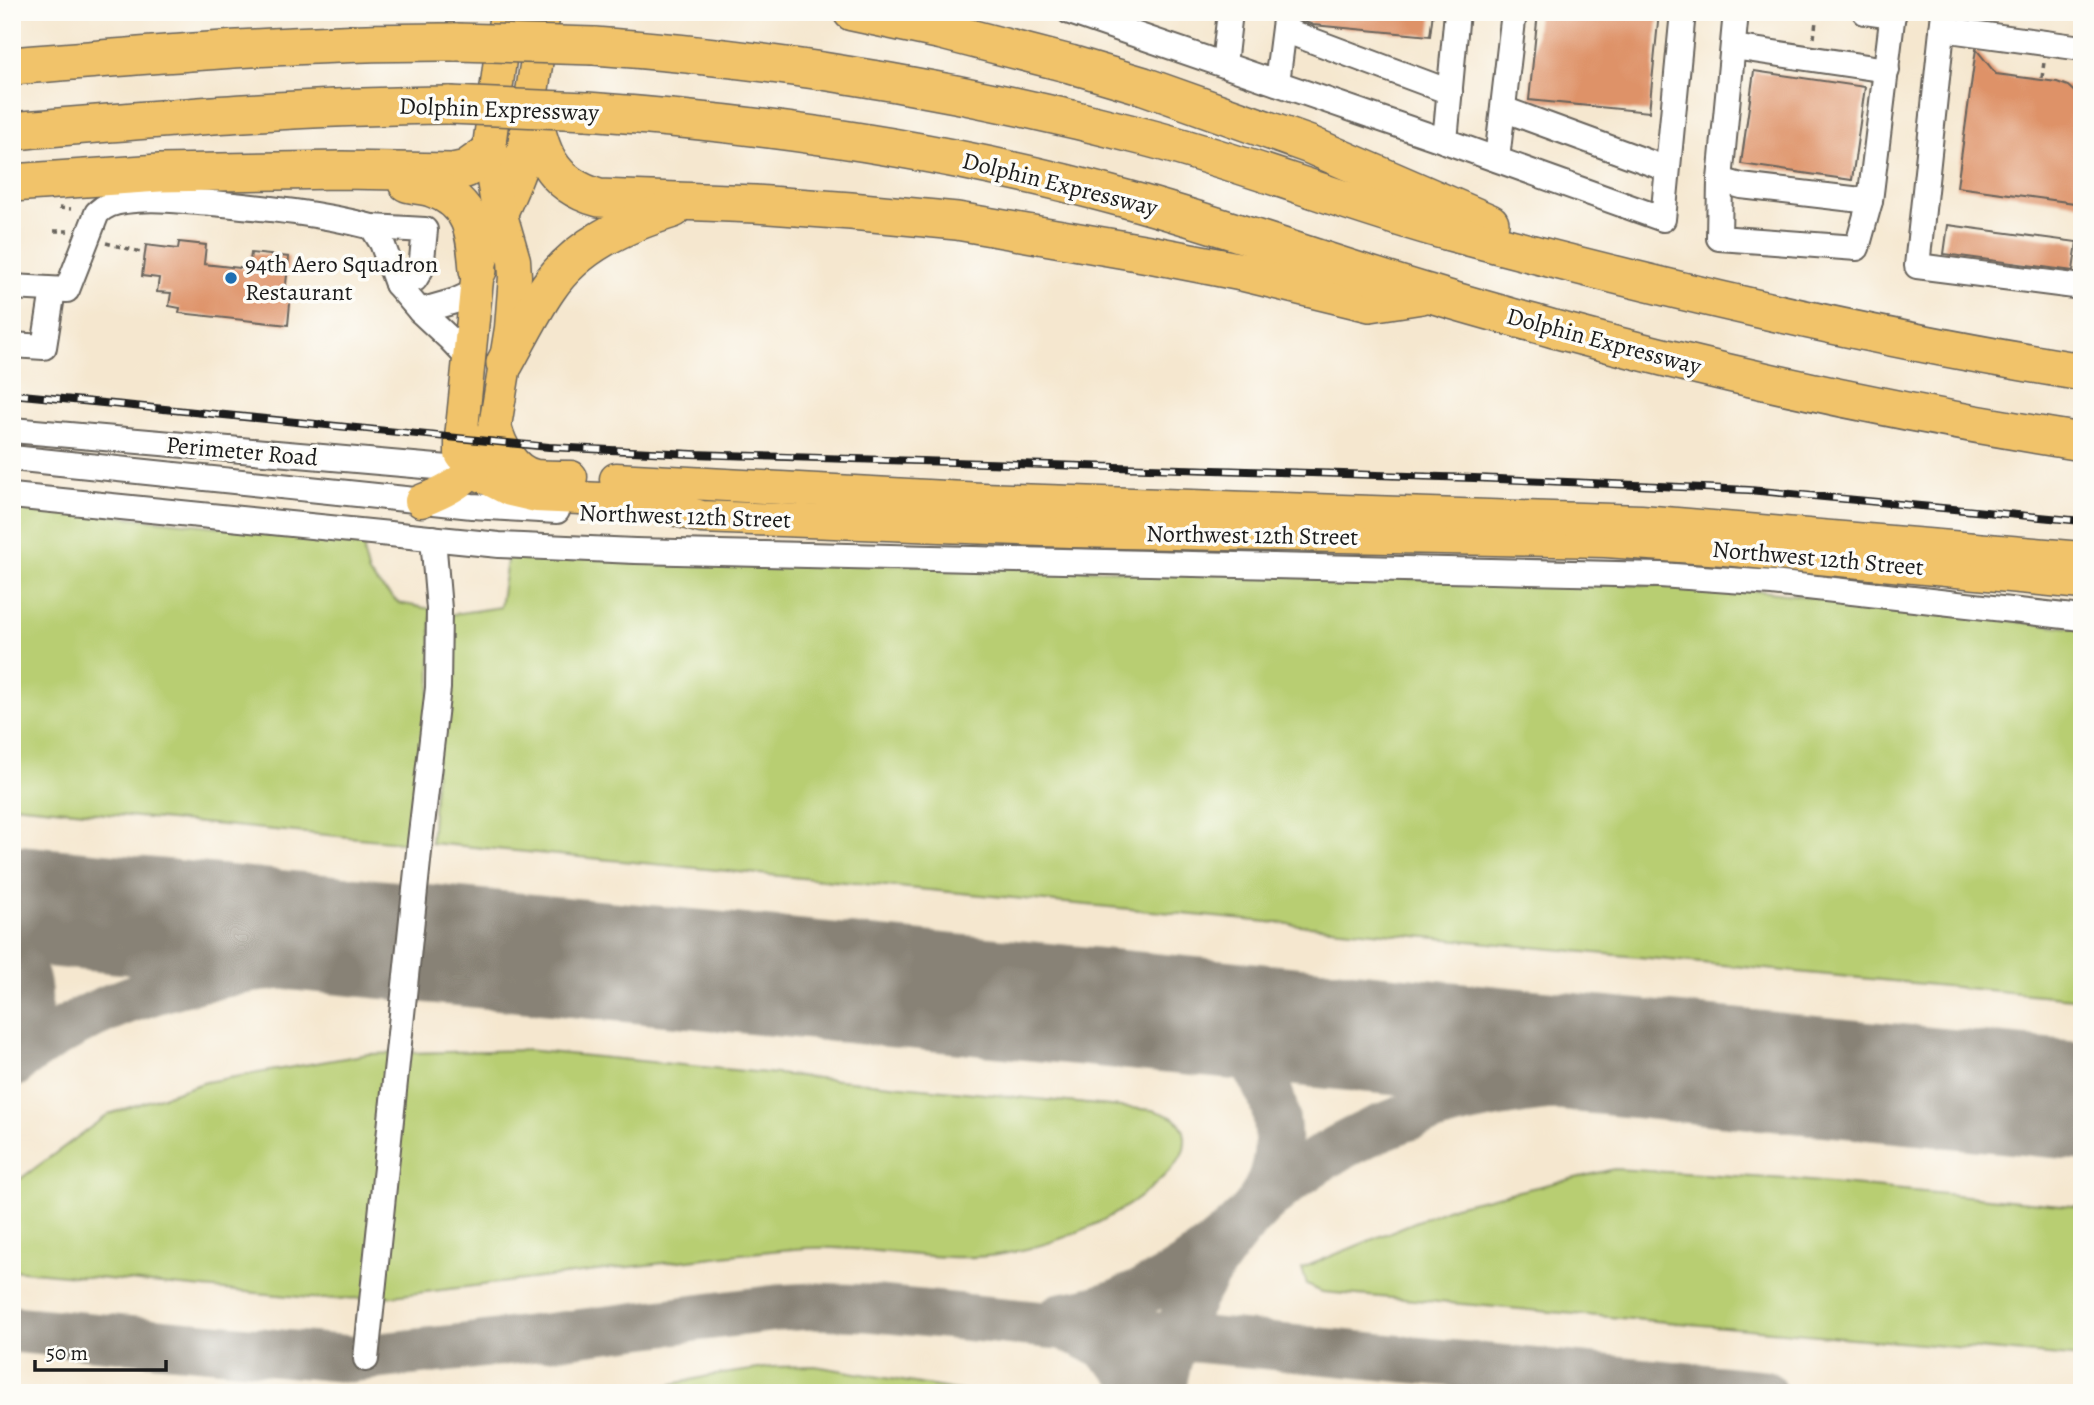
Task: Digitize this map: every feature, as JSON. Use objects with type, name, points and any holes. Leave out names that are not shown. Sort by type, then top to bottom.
[{"type":"highway","points":[[852,12],[942,31],[1070,64],[1180,99],[1310,145],[1597,269]]},
{"type":"highway","points":[[12,66],[220,49],[349,42],[457,41],[677,52],[820,69],[1019,106],[1146,137],[1450,232],[1715,299],[1873,335],[2082,372]]},
{"type":"highway","points":[[531,104],[540,145],[547,160],[557,173],[576,189],[599,198],[837,210],[957,221],[1242,272],[1370,303],[1430,294]]},
{"type":"highway","name":"Dolphin Expressway","points":[[12,131],[223,113],[450,105],[587,111],[718,121],[801,132],[966,160],[1125,198],[1430,294],[1607,343],[1763,381],[1961,422],[2082,442]]},
{"type":"highway","points":[[12,183],[159,173],[452,172],[466,169],[490,152]]},
{"type":"highway","points":[[380,171],[412,185],[432,188],[460,204],[474,233],[476,281]]},
{"type":"highway","points":[[505,363],[548,288],[580,253],[625,226],[699,202]]},
{"type":"main road","points":[[422,501],[453,487],[473,471],[495,426],[515,296],[514,260],[500,215],[490,152],[506,12]]},
{"type":"main road","points":[[544,12],[521,166],[486,246],[476,281],[461,454],[473,471],[526,495],[645,501],[701,517]]},
{"type":"main road","points":[[495,426],[502,449],[515,464],[533,475]]},
{"type":"main road","name":"Northwest 12th Street","points":[[533,475],[982,499],[1641,521],[2082,558]]},
{"type":"main road","name":"Northwest 12th Street","points":[[701,517],[1071,531],[1605,541],[1724,549],[2082,583]]},
{"type":"street","points":[[1070,12],[1663,219],[1683,12]]},
{"type":"street","points":[[1445,141],[1457,12]]},
{"type":"street","points":[[1497,159],[1514,12]]},
{"type":"street","points":[[1736,12],[1720,180],[1719,238],[1857,248],[1870,201],[1893,14],[1865,12]]},
{"type":"street","points":[[1224,64],[1228,13]]},
{"type":"street","points":[[1277,83],[1285,21],[1450,92]]},
{"type":"street","points":[[2082,48],[1943,21],[1917,266],[2082,287]]},
{"type":"street","points":[[1733,47],[1887,70]]},
{"type":"street","points":[[1503,109],[1667,169]]},
{"type":"street","points":[[1720,180],[1741,186],[1870,201]]},
{"type":"street","points":[[12,287],[67,290],[96,213],[112,203],[128,200],[169,200],[250,207],[372,227],[425,230],[421,269],[415,279],[397,284]]},
{"type":"street","points":[[372,227],[382,243],[397,284],[420,311],[469,359]]},
{"type":"street","points":[[420,311],[455,301],[476,281]]},
{"type":"street","points":[[12,345],[44,347],[53,290]]},
{"type":"street","name":"Perimeter Road","points":[[12,430],[473,471]]},
{"type":"street","name":"Perimeter Road","points":[[12,458],[422,501]]},
{"type":"street","name":"Northwest 12th Street","points":[[473,471],[533,475]]},
{"type":"street","points":[[12,496],[521,546],[615,551],[1695,577],[1772,583],[2082,618]]},
{"type":"street","name":"Northwest 12th Street","points":[[422,501],[512,509],[701,517]]},
{"type":"street","points":[[366,1359],[419,842],[438,688],[439,609],[433,538]]},
{"type":"path","points":[[55,208],[71,209]]},
{"type":"path","points":[[54,231],[68,231]]},
{"type":"path","points":[[99,242],[145,253]]},
{"type":"green space","points":[[12,505],[365,542],[364,555],[369,574],[382,588],[399,603],[431,609],[431,682],[410,843],[12,805]]},
{"type":"green space","points":[[508,554],[1660,585],[1760,591],[2082,629],[2082,999],[431,843],[446,615],[500,607]]},
{"type":"green space","points":[[526,1050],[1152,1110],[1178,1121],[1184,1131],[1185,1144],[1179,1160],[1163,1177],[1109,1217],[1047,1244],[979,1257],[808,1248],[718,1256],[377,1298],[321,1299],[12,1270],[12,1185],[109,1114],[206,1082],[368,1054]]},
{"type":"green space","points":[[1614,1169],[1788,1179],[2082,1207],[2082,1358],[1322,1292],[1307,1285],[1302,1268],[1454,1206]]},
{"type":"green space","points":[[815,1366],[973,1393],[634,1393],[708,1376],[773,1367]]},
{"type":"building","points":[[1301,12],[1433,12],[1430,36],[1313,25],[1300,20]]},
{"type":"building","points":[[1538,12],[1659,12],[1649,112],[1529,100]]},
{"type":"building","points":[[1976,49],[1996,74],[2057,82],[2068,86],[2081,98],[2082,143],[2076,180],[2082,187],[2082,204],[1957,187]]},
{"type":"building","points":[[1754,71],[1865,87],[1852,180],[1741,164]]},
{"type":"building","points":[[1948,225],[2077,242],[2073,271],[1944,254]]},
{"type":"building","points":[[179,242],[206,245],[204,264],[249,269],[251,253],[289,257],[285,293],[291,293],[288,325],[179,313],[180,308],[169,306],[171,293],[157,292],[159,278],[142,276],[146,245],[178,249]]},
{"type":"taxiway","points":[[12,911],[151,917]]},
{"type":"taxiway","points":[[12,953],[26,978],[28,991],[27,1017],[12,1056]]},
{"type":"taxiway","points":[[12,1065],[41,1044],[93,1015],[144,995],[196,980],[249,970],[303,964],[411,961],[742,974]]},
{"type":"taxiway","points":[[1061,1316],[1108,1306],[1131,1297],[1194,1263],[1254,1210],[1268,1186],[1275,1165],[1278,1142],[1271,1098],[1262,1077],[1249,1059],[1232,1043],[1200,1025],[1164,1013]]},
{"type":"taxiway","points":[[1162,1393],[1172,1349],[1188,1307],[1210,1268],[1236,1232],[1291,1179],[1355,1139],[1426,1111],[1501,1094],[1578,1085],[1657,1081],[1998,1093]]},
{"type":"taxiway","points":[[12,1329],[350,1359],[777,1308],[814,1306],[868,1308],[1763,1393]]},
{"type":"taxiway","points":[[1071,1330],[1093,1340],[1113,1354],[1130,1372],[1143,1393]]},
{"type":"runway","points":[[12,904],[2082,1101]]},
{"type":"railway","points":[[12,394],[549,447],[692,454],[1474,478],[1749,490],[2082,521]]},
{"type":"place","name":"94th Aero Squadron Restaurant","points":[[231,278]]}]
